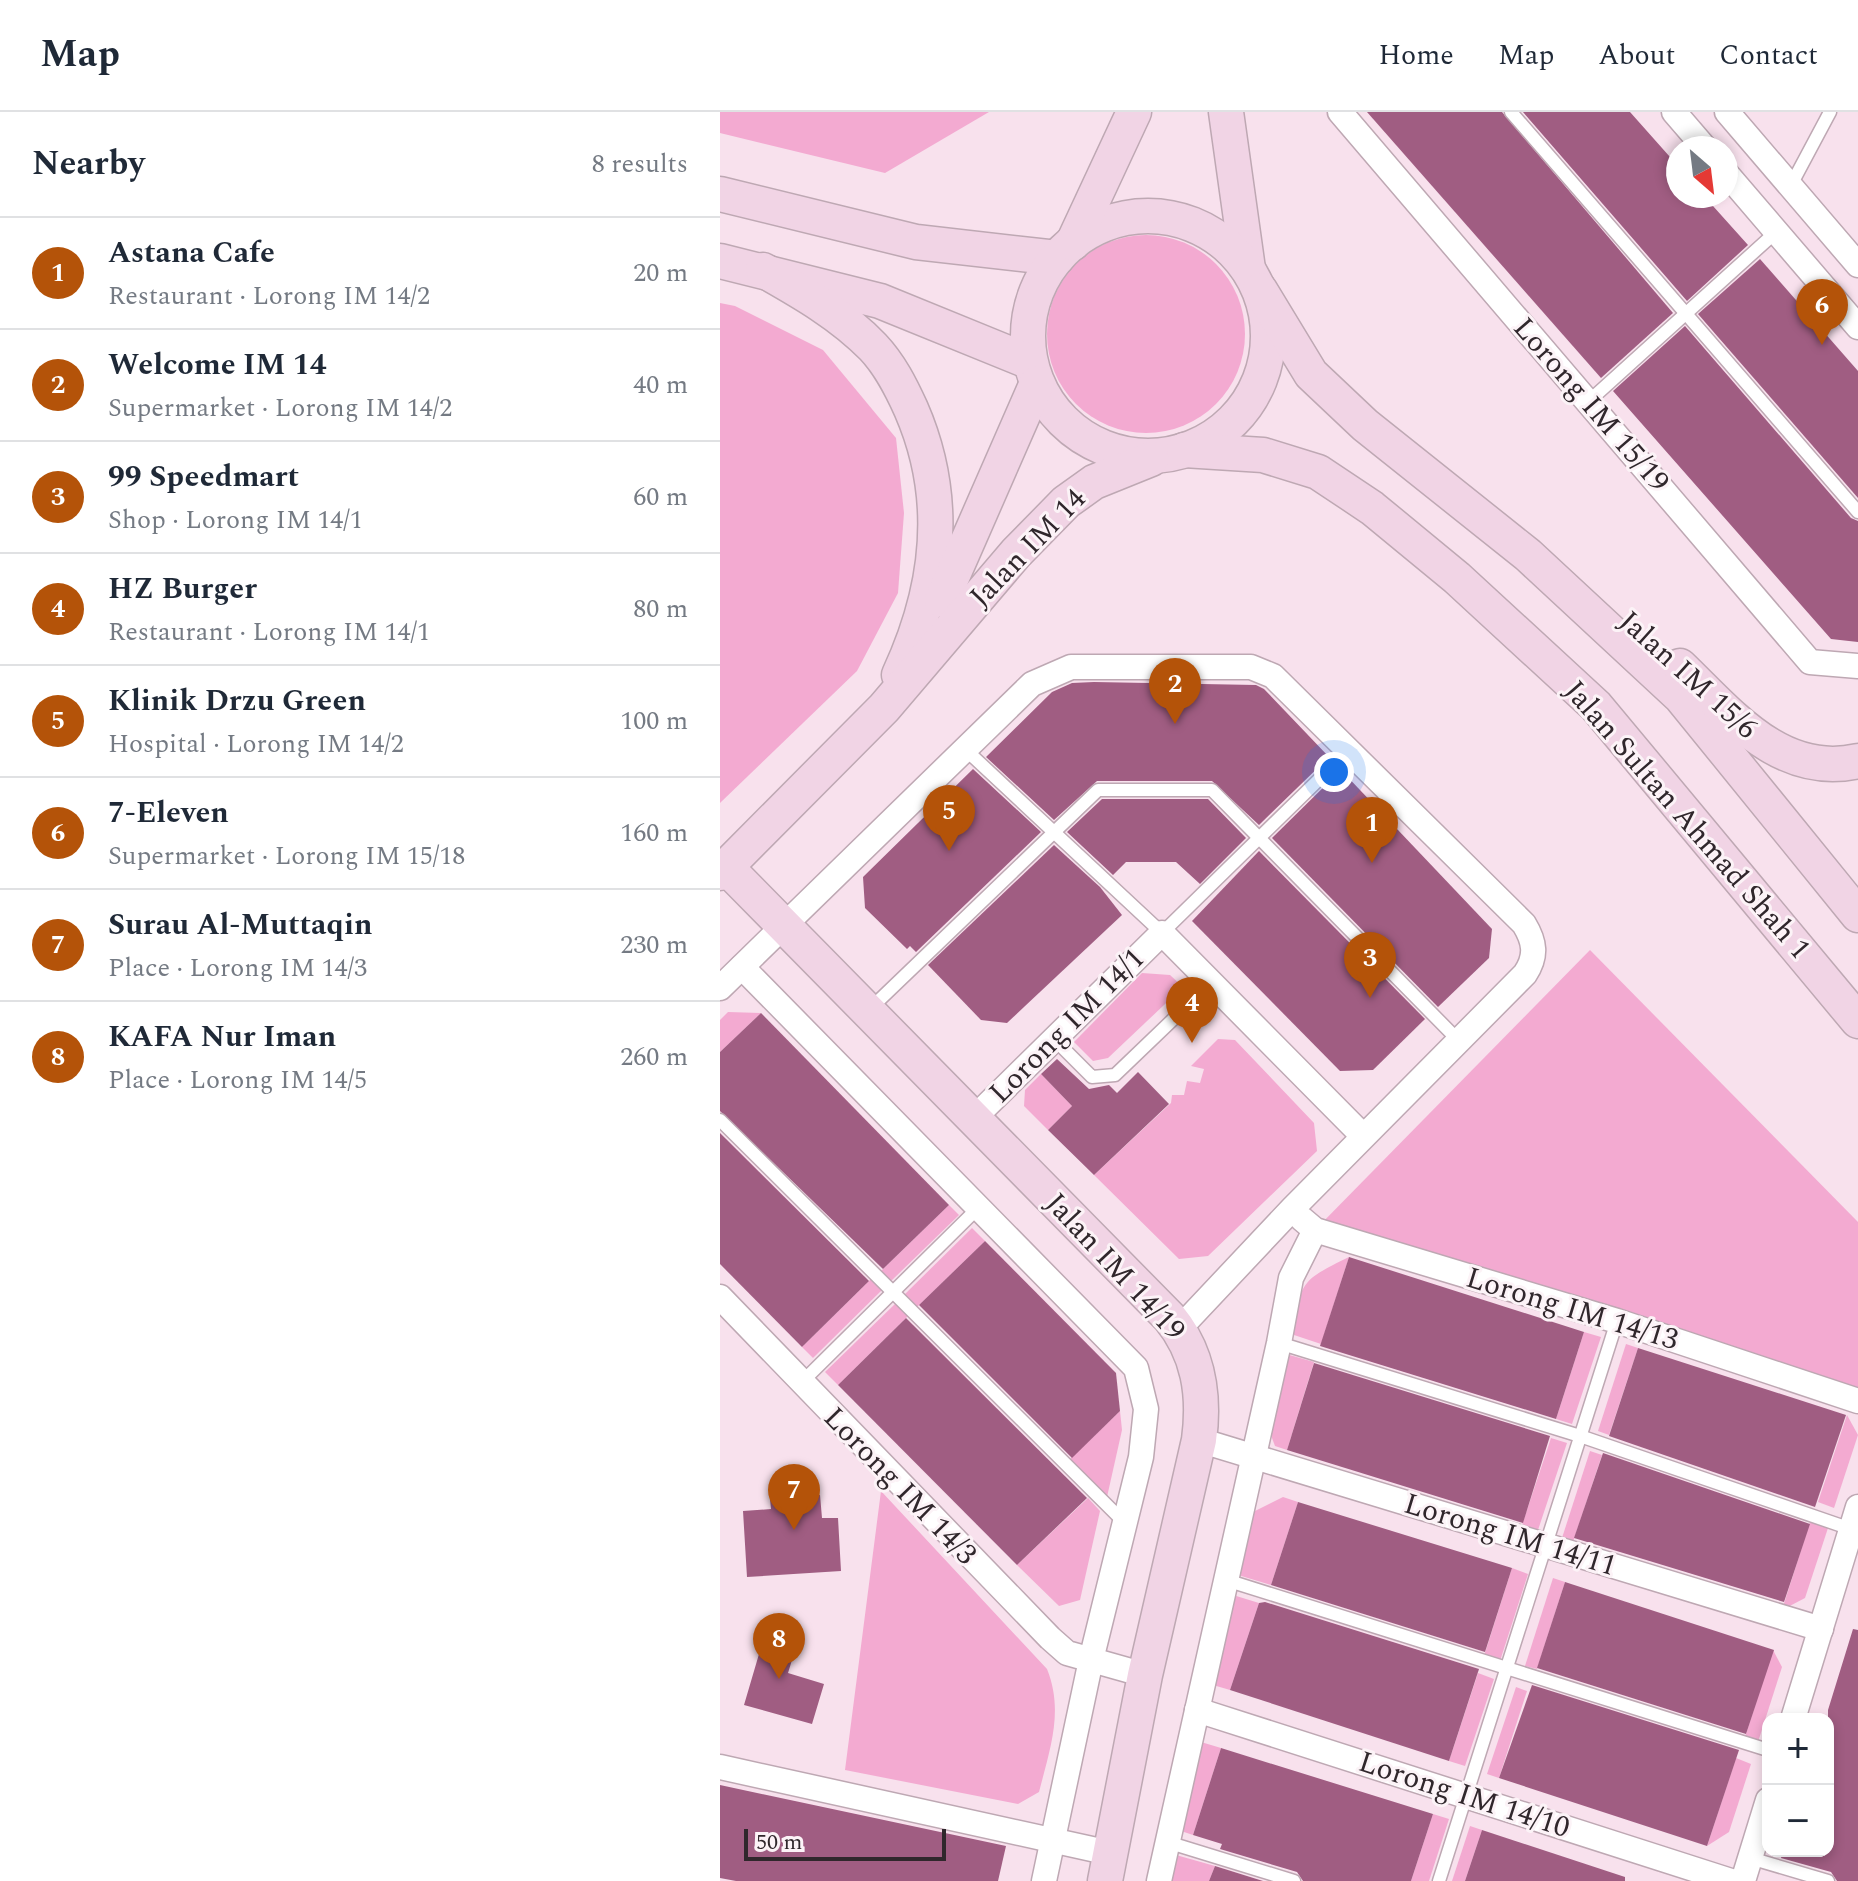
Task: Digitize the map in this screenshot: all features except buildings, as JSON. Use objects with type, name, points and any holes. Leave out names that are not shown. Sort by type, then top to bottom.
[{"type":"main road","points":[[1134,112],[1065,250],[1044,276],[1029,318],[1034,372],[1061,420],[1078,434],[1118,452],[1173,453],[1204,442],[1238,416],[1260,380],[1269,336],[1254,280],[1226,112]]},
{"type":"main road","points":[[720,194],[916,242],[1065,250],[1091,231],[1123,219],[1156,216],[1178,219],[1218,238],[1254,280],[1311,374],[1365,425],[1528,555],[1681,697],[1858,915]]},
{"type":"main road","points":[[720,261],[880,301],[1034,372]]},
{"type":"main road","points":[[763,270],[853,327],[875,349],[901,388],[920,430],[932,475],[937,521],[934,568],[924,614],[884,708]]},
{"type":"main road","name":"Jalan IM 14","points":[[915,671],[1034,372]]},
{"type":"main road","name":"Jalan IM 14","points":[[723,870],[884,708],[1016,553],[1066,502],[1115,471],[1173,453]]},
{"type":"main road","name":"Jalan Sultan Ahmad Shah 1","points":[[1173,453],[1263,455],[1318,472],[1372,508],[1457,578],[1596,706],[1858,1021]]},
{"type":"main road","name":"Jalan IM 15/6","points":[[1528,555],[1589,589],[1618,611],[1754,737],[1798,760],[1817,764],[1858,761]]},
{"type":"main road","name":"Jalan IM 14/19","points":[[723,870],[868,1011],[1179,1329],[1192,1356],[1202,1394],[1199,1440],[1145,1675],[1108,1867]]},
{"type":"street","name":"Lorong IM 15/19","points":[[1340,112],[1810,662],[1858,666]]},
{"type":"street","points":[[1674,112],[1695,136]]},
{"type":"street","points":[[1727,112],[1858,265]]},
{"type":"street","points":[[1738,187],[1858,327]]},
{"type":"street","points":[[720,988],[967,751],[1032,684],[1071,667],[1263,670],[1524,924],[1532,937],[1533,963],[1179,1329]]},
{"type":"street","name":"Lorong IM 14/1","points":[[974,1118],[1162,933],[1363,1136]]},
{"type":"street","name":"Jalan IM 14/19","points":[[742,967],[1136,1368],[1146,1409],[1141,1457],[1091,1660],[1044,1881]]},
{"type":"street","name":"Lorong IM 14/13","points":[[1292,1209],[1315,1230],[1617,1321],[1858,1401]]},
{"type":"street","points":[[1159,1881],[1291,1278],[1315,1230]]},
{"type":"street","name":"Lorong IM 14/3","points":[[720,1297],[800,1384],[1067,1653],[1145,1675]]},
{"type":"street","name":"Lorong IM 14/11","points":[[1199,1440],[1821,1629]]},
{"type":"street","points":[[1795,1713],[1855,1518]]},
{"type":"street","name":"Lorong IM 14/10","points":[[1197,1710],[1731,1881]]},
{"type":"street","points":[[720,1767],[1053,1840],[1108,1867]]},
{"type":"street","points":[[1747,1870],[1762,1820]]},
{"type":"lane","points":[[1511,112],[1858,512]]},
{"type":"lane","points":[[1790,187],[1830,112]]},
{"type":"lane","points":[[1588,402],[1776,232]]},
{"type":"lane","points":[[967,751],[1162,933],[1348,751]]},
{"type":"lane","points":[[868,1011],[1098,790],[1212,790],[1459,1041]]},
{"type":"lane","points":[[1054,1039],[1092,1077],[1115,1075],[1211,983]]},
{"type":"lane","points":[[720,1120],[1125,1523]]},
{"type":"lane","points":[[800,1384],[979,1207]]},
{"type":"lane","points":[[1439,1881],[1543,1545],[1617,1321]]},
{"type":"lane","points":[[1279,1343],[1855,1518]]},
{"type":"lane","points":[[1226,1580],[1762,1748]]},
{"type":"lane","points":[[1167,1842],[1294,1881]]},
{"type":"lane","points":[[1747,1870],[1828,1881]]},
{"type":"shaded area","points":[[720,112],[989,112],[885,173],[720,133]]},
{"type":"shaded area","points":[[1146,235],[1184,243],[1216,264],[1237,296],[1245,334],[1237,372],[1216,404],[1184,425],[1146,433],[1108,425],[1076,404],[1055,372],[1047,334],[1055,296],[1076,264],[1108,243]]},
{"type":"shaded area","points":[[720,303],[735,306],[823,350],[896,438],[904,513],[898,593],[857,671],[720,803]]},
{"type":"shaded area","points":[[1590,950],[1858,1222],[1858,1401],[1315,1230]]},
{"type":"shaded area","points":[[1142,973],[1170,975],[1183,987],[1108,1058],[1093,1061],[1074,1042]]},
{"type":"shaded area","points":[[728,1012],[761,1013],[720,1052],[720,1020]]},
{"type":"shaded area","points":[[1218,1039],[1235,1040],[1314,1123],[1317,1151],[1208,1256],[1179,1259],[1094,1175],[1171,1103],[1172,1095],[1184,1095],[1187,1081],[1200,1083],[1204,1069],[1191,1066]]},
{"type":"shaded area","points":[[1041,1074],[1072,1106],[1048,1130],[1024,1106],[1025,1090]]},
{"type":"shaded area","points":[[949,1205],[959,1215],[889,1283],[879,1273]]},
{"type":"shaded area","points":[[972,1228],[985,1241],[916,1308],[903,1296]]},
{"type":"shaded area","points":[[1349,1257],[1321,1344],[1291,1334],[1301,1293],[1306,1285],[1321,1272]]},
{"type":"shaded area","points":[[872,1278],[883,1289],[813,1358],[802,1347]]},
{"type":"shaded area","points":[[896,1303],[908,1316],[838,1385],[825,1372]]},
{"type":"shaded area","points":[[1584,1332],[1601,1337],[1572,1424],[1556,1419]]},
{"type":"shaded area","points":[[1626,1344],[1638,1348],[1609,1435],[1598,1431]]},
{"type":"shaded area","points":[[1286,1354],[1314,1362],[1287,1450],[1275,1446],[1269,1430]]},
{"type":"shaded area","points":[[1120,1411],[1122,1430],[1107,1497],[1069,1460]]},
{"type":"shaded area","points":[[1847,1415],[1858,1435],[1834,1508],[1818,1502]]},
{"type":"shaded area","points":[[1551,1438],[1567,1443],[1538,1530],[1522,1525]]},
{"type":"shaded area","points":[[1590,1451],[1602,1455],[1573,1542],[1562,1538]]},
{"type":"shaded area","points":[[881,1491],[1047,1669],[1055,1715],[1051,1745],[1039,1792],[1018,1804],[845,1770]]},
{"type":"shaded area","points":[[1283,1497],[1298,1502],[1271,1585],[1238,1575],[1251,1513]]},
{"type":"shaded area","points":[[1088,1498],[1100,1511],[1080,1600],[1059,1606],[1017,1565]]},
{"type":"shaded area","points":[[1810,1522],[1828,1528],[1805,1598],[1782,1610]]},
{"type":"shaded area","points":[[1512,1568],[1528,1574],[1500,1661],[1484,1656]]},
{"type":"shaded area","points":[[1553,1578],[1565,1582],[1537,1669],[1525,1666]]},
{"type":"shaded area","points":[[1233,1595],[1259,1603],[1230,1690],[1213,1685]]},
{"type":"shaded area","points":[[1773,1650],[1782,1667],[1767,1713],[1762,1713],[1758,1742],[1745,1737]]},
{"type":"shaded area","points":[[1478,1673],[1494,1679],[1465,1766],[1449,1761]]},
{"type":"shaded area","points":[[1516,1687],[1527,1691],[1499,1778],[1487,1774]]},
{"type":"shaded area","points":[[1201,1742],[1221,1748],[1193,1835],[1181,1831]]},
{"type":"shaded area","points":[[1736,1758],[1751,1764],[1729,1832],[1707,1846]]},
{"type":"shaded area","points":[[1433,1814],[1449,1819],[1429,1881],[1411,1881]]},
{"type":"shaded area","points":[[1470,1826],[1482,1830],[1465,1881],[1452,1881]]},
{"type":"shaded area","points":[[1176,1855],[1215,1866],[1209,1881],[1170,1881]]},
{"type":"place","name":"7-Eleven","points":[[1822,345]]},
{"type":"place","name":"Welcome IM 14","points":[[1175,724]]},
{"type":"place","name":"Klinik Drzu Green","points":[[949,851]]},
{"type":"place","name":"Astana Cafe","points":[[1372,863]]},
{"type":"place","name":"99 Speedmart","points":[[1370,998]]},
{"type":"place","name":"HZ Burger","points":[[1192,1043]]},
{"type":"place","name":"Surau Al-Muttaqin","points":[[794,1530]]},
{"type":"place","name":"KAFA Nur Iman","points":[[779,1679]]}]
